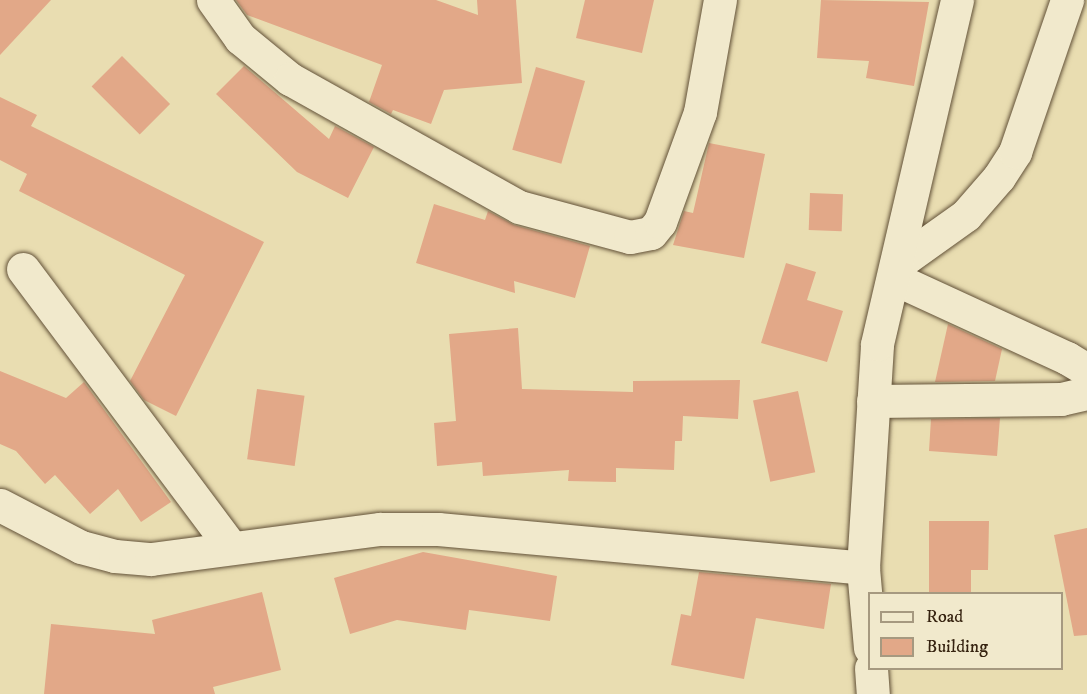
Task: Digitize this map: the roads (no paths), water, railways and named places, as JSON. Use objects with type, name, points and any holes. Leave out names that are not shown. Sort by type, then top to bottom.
[{"type":"street","points":[[213,0],[240,38],[290,80],[519,207],[630,237],[651,233],[660,222],[700,112],[720,0]]},
{"type":"street","points":[[868,625],[863,568],[877,344],[957,0]]},
{"type":"street","points":[[895,271],[966,215],[999,177],[1015,152],[1068,0]]},
{"type":"street","points":[[23,269],[231,547]]},
{"type":"street","points":[[895,271],[1067,357],[1087,370]]},
{"type":"street","points":[[873,401],[1061,399],[1087,393]]},
{"type":"street","points":[[0,505],[81,547],[115,556],[151,559],[380,529],[438,529],[863,568]]},
{"type":"street","points":[[871,670],[873,694]]}]
